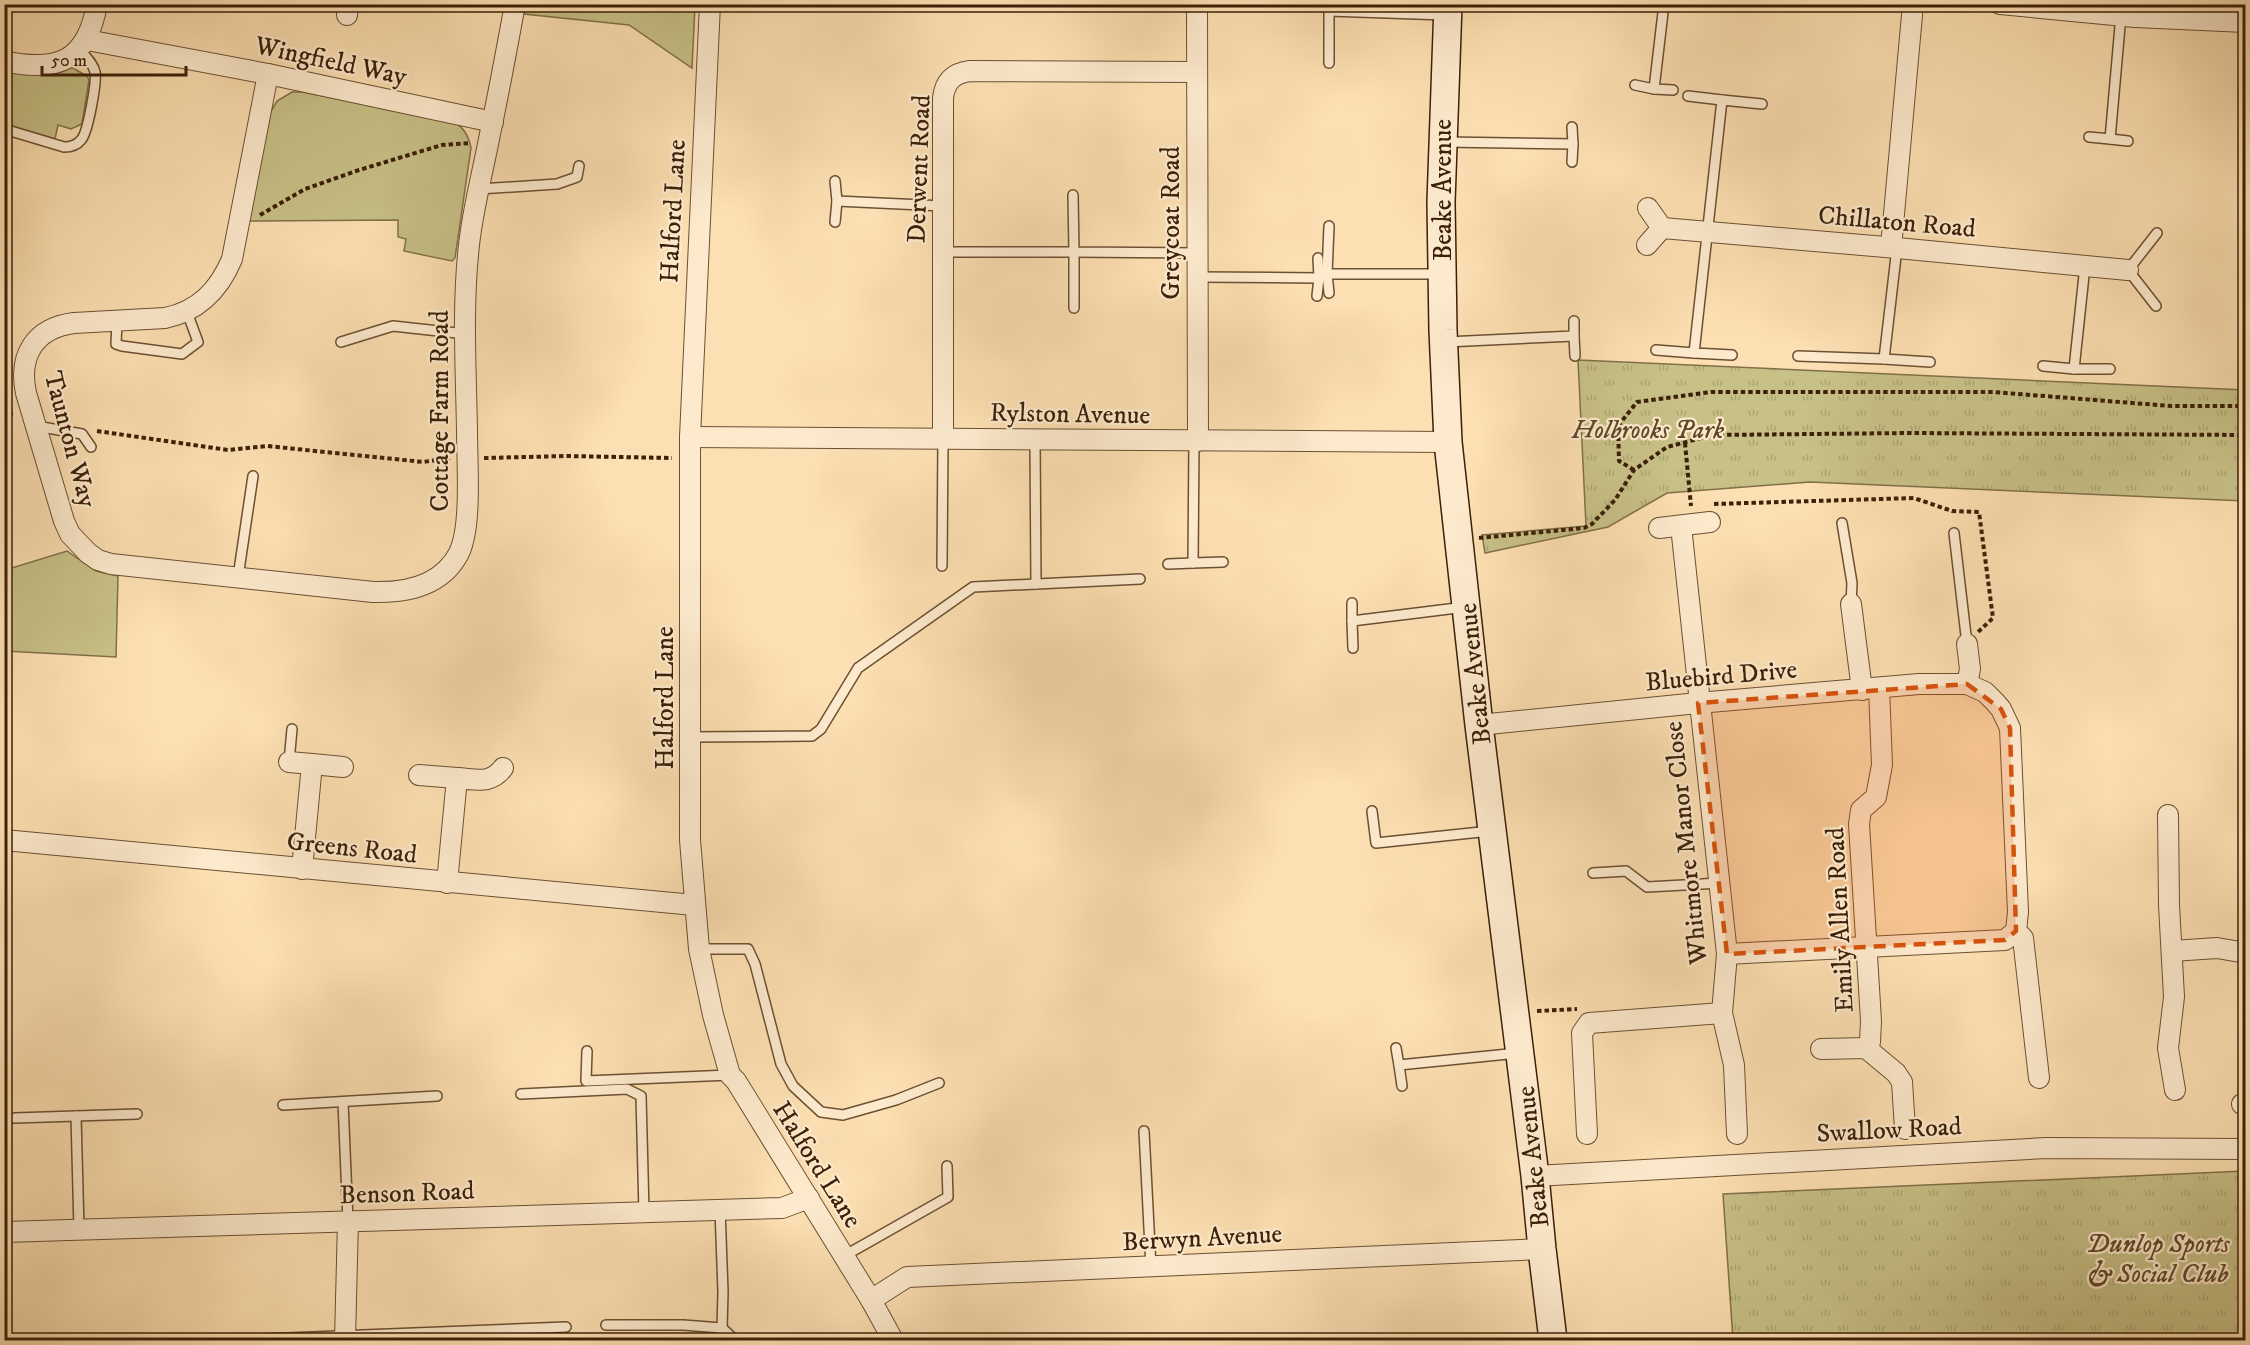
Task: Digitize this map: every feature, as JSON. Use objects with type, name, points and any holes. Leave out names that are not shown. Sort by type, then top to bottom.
[{"type":"street","points":[[4,61],[26,66],[50,65],[68,58],[83,44],[96,4]]},
{"type":"street","name":"Cottage Farm Road","points":[[207,574],[374,592],[399,592],[422,587],[437,578],[450,566],[462,545],[466,519],[467,268],[479,189],[515,4]]},
{"type":"street","name":"Halford Lane","points":[[710,4],[690,437],[690,840],[699,949],[713,1015],[730,1075],[736,1081],[871,1299],[893,1341]]},
{"type":"street","name":"Greycoat Road","points":[[1196,441],[1197,4]]},
{"type":"street","points":[[1894,248],[1913,4]]},
{"type":"street","points":[[2000,4],[2246,22]]},
{"type":"street","name":"Beake Avenue","points":[[1447,10],[1442,142],[1442,274],[1443,342],[1449,442],[1479,725],[1535,1176],[1553,1341]]},
{"type":"street","name":"Wingfield Way","points":[[83,44],[268,74],[493,122]]},
{"type":"street","name":"Derwent Road","points":[[943,439],[943,98],[946,86],[958,74],[970,70],[1197,72]]},
{"type":"street","name":"Taunton Way","points":[[207,574],[111,564],[98,560],[82,550],[64,521],[34,421],[23,372],[25,360],[34,343],[48,331],[63,324],[165,318],[187,312],[204,300],[221,281],[232,259],[268,74]]},
{"type":"street","points":[[1647,245],[1662,228],[1648,207]]},
{"type":"street","name":"Chillaton Road","points":[[1662,228],[2128,270]]},
{"type":"street","name":"Rylston Avenue","points":[[690,437],[1449,442]]},
{"type":"street","points":[[1659,528],[1698,514]]},
{"type":"street","name":"Whitmore Manor Close","points":[[1698,514],[1698,703],[1704,736],[1727,954],[1722,1013],[1734,1065],[1737,1134]]},
{"type":"street","name":"Emily Allen Road","points":[[1851,604],[1870,689],[1882,765],[1876,797],[1861,810],[1858,824],[1871,1021],[1870,1042],[1866,1048]]},
{"type":"street","points":[[1727,954],[2005,940],[2016,931],[2018,912],[2010,728],[1995,702],[1985,692],[1967,684],[1970,669],[1967,644]]},
{"type":"street","name":"Bluebird Drive","points":[[1479,725],[1919,684],[1967,684]]},
{"type":"street","points":[[289,762],[343,767]]},
{"type":"street","points":[[302,869],[312,764]]},
{"type":"street","points":[[419,775],[489,780],[496,777],[503,768]]},
{"type":"street","points":[[447,883],[457,778]]},
{"type":"street","points":[[2168,815],[2169,905],[2175,997],[2168,1048],[2175,1090]]},
{"type":"street","name":"Greens Road","points":[[4,840],[694,905]]},
{"type":"street","points":[[2016,931],[2023,938],[2039,1078]]},
{"type":"street","points":[[2172,951],[2217,948],[2246,953]]},
{"type":"street","points":[[1587,1134],[1582,1033],[1589,1023],[1722,1013]]},
{"type":"street","name":"Emily Allen Road","points":[[1821,1049],[1866,1048],[1896,1073],[1902,1082],[1905,1129]]},
{"type":"street","name":"Swallow Road","points":[[1535,1176],[2046,1148],[2246,1149]]},
{"type":"street","name":"Benson Road","points":[[4,1232],[782,1208],[808,1198]]},
{"type":"street","points":[[345,1338],[348,1221]]},
{"type":"street","name":"Berwyn Avenue","points":[[871,1299],[907,1278],[1542,1249]]},
{"type":"lane","points":[[1654,89],[1664,4]]},
{"type":"lane","points":[[1329,63],[1330,8],[1447,10]]},
{"type":"lane","points":[[2110,139],[2131,12]]},
{"type":"lane","points":[[4,129],[64,147],[82,140],[87,128],[96,75],[83,44]]},
{"type":"lane","points":[[1635,85],[1673,90]]},
{"type":"lane","points":[[1688,96],[1762,104]]},
{"type":"lane","points":[[1694,353],[1722,100]]},
{"type":"lane","points":[[1572,127],[1572,162]]},
{"type":"lane","points":[[2089,136],[2128,141]]},
{"type":"lane","points":[[1442,142],[1573,144]]},
{"type":"lane","points":[[479,189],[557,184],[577,177],[579,166]]},
{"type":"lane","points":[[835,222],[836,181]]},
{"type":"lane","points":[[1073,195],[1074,308]]},
{"type":"lane","points":[[837,201],[943,206]]},
{"type":"lane","points":[[1317,296],[1323,276],[1329,226]]},
{"type":"lane","points":[[2156,306],[2128,270],[2157,233]]},
{"type":"lane","points":[[1884,359],[1894,248]]},
{"type":"lane","points":[[943,252],[1197,253]]},
{"type":"lane","points":[[1318,258],[1329,293]]},
{"type":"lane","points":[[2074,369],[2085,266]]},
{"type":"lane","points":[[1197,278],[1442,274]]},
{"type":"lane","points":[[117,321],[116,344],[182,354],[198,342],[187,312]]},
{"type":"lane","points":[[1574,321],[1575,356]]},
{"type":"lane","points":[[341,342],[393,326],[466,334]]},
{"type":"lane","points":[[1443,342],[1574,336]]},
{"type":"lane","points":[[1656,350],[1732,355]]},
{"type":"lane","points":[[1798,356],[1930,362]]},
{"type":"lane","points":[[2043,366],[2110,369]]},
{"type":"lane","points":[[34,421],[82,434],[91,447]]},
{"type":"lane","points":[[942,566],[943,439]]},
{"type":"lane","points":[[1035,440],[1036,584]]},
{"type":"lane","points":[[1193,563],[1196,441]]},
{"type":"lane","points":[[238,577],[253,476]]},
{"type":"lane","points":[[1842,523],[1852,583],[1851,604]]},
{"type":"lane","points":[[1954,533],[1967,644]]},
{"type":"lane","points":[[1168,564],[1223,562]]},
{"type":"lane","points":[[690,737],[812,736],[821,729],[858,668],[973,587],[1140,579]]},
{"type":"lane","points":[[1352,603],[1353,648]]},
{"type":"lane","points":[[1352,621],[1467,607]]},
{"type":"lane","points":[[289,762],[292,729]]},
{"type":"lane","points":[[1372,811],[1376,843],[1492,831]]},
{"type":"lane","points":[[1593,873],[1626,871],[1647,887],[1720,883]]},
{"type":"lane","points":[[699,949],[714,947],[748,949],[755,964],[781,1064],[793,1086],[821,1112],[843,1115],[896,1100],[939,1083]]},
{"type":"lane","points":[[1395,1048],[1402,1086]]},
{"type":"lane","points":[[587,1050],[585,1081],[730,1075]]},
{"type":"lane","points":[[1399,1065],[1520,1053]]},
{"type":"lane","points":[[521,1094],[627,1089],[641,1096],[644,1212]]},
{"type":"lane","points":[[283,1105],[437,1096]]},
{"type":"lane","points":[[343,1102],[348,1221]]},
{"type":"lane","points":[[15,1118],[137,1114]]},
{"type":"lane","points":[[76,1116],[79,1229]]},
{"type":"lane","points":[[1144,1131],[1151,1267]]},
{"type":"lane","points":[[844,1256],[948,1197],[947,1166]]},
{"type":"lane","points":[[720,1209],[724,1341]]},
{"type":"lane","points":[[606,1325],[683,1325],[722,1328],[735,1341]]},
{"type":"lane","points":[[238,1341],[474,1336],[566,1327]]},
{"type":"lane","points":[[718,1341],[722,1328]]},
{"type":"path","points":[[238,231],[261,214],[305,189],[359,170],[442,145],[475,142],[488,144]]},
{"type":"path","points":[[1634,470],[1619,461],[1617,426],[1637,402],[1711,392],[1993,392],[2171,406],[2246,406]]},
{"type":"path","points":[[4,413],[34,421]]},
{"type":"path","points":[[89,429],[228,450],[267,446],[423,462],[467,456],[491,458],[690,457]]},
{"type":"path","points":[[1460,539],[1584,528],[1592,524],[1615,500],[1634,470],[1667,447],[1713,435],[1910,433],[2246,435]]},
{"type":"path","points":[[1685,443],[1698,514],[1914,498],[1952,511],[1979,512],[1993,618],[1967,644]]},
{"type":"highlighted area","points":[[1967,684],[2001,709],[2010,728],[2016,931],[2005,940],[1727,954],[1698,703]]},
{"type":"green space","points":[[526,5],[695,5],[692,68],[629,25],[524,14]]},
{"type":"green space","points":[[71,67],[87,76],[89,80],[82,124],[71,129],[58,125],[55,139],[5,124],[4,70]]},
{"type":"green space","points":[[292,92],[303,92],[454,122],[464,130],[471,148],[455,258],[452,261],[404,251],[406,239],[398,237],[398,220],[249,221],[270,113],[277,101]]},
{"type":"green space","name":"Holbrooks Park","points":[[1578,360],[2245,390],[2245,501],[1810,482],[1667,493],[1608,527],[1485,553],[1482,535],[1586,526]]},
{"type":"green space","points":[[67,551],[96,571],[118,576],[116,657],[5,651],[5,570]]},
{"type":"green space","name":"Dunlop Sports & Social Club","points":[[2245,1171],[2245,1340],[1733,1340],[1723,1194]]}]
